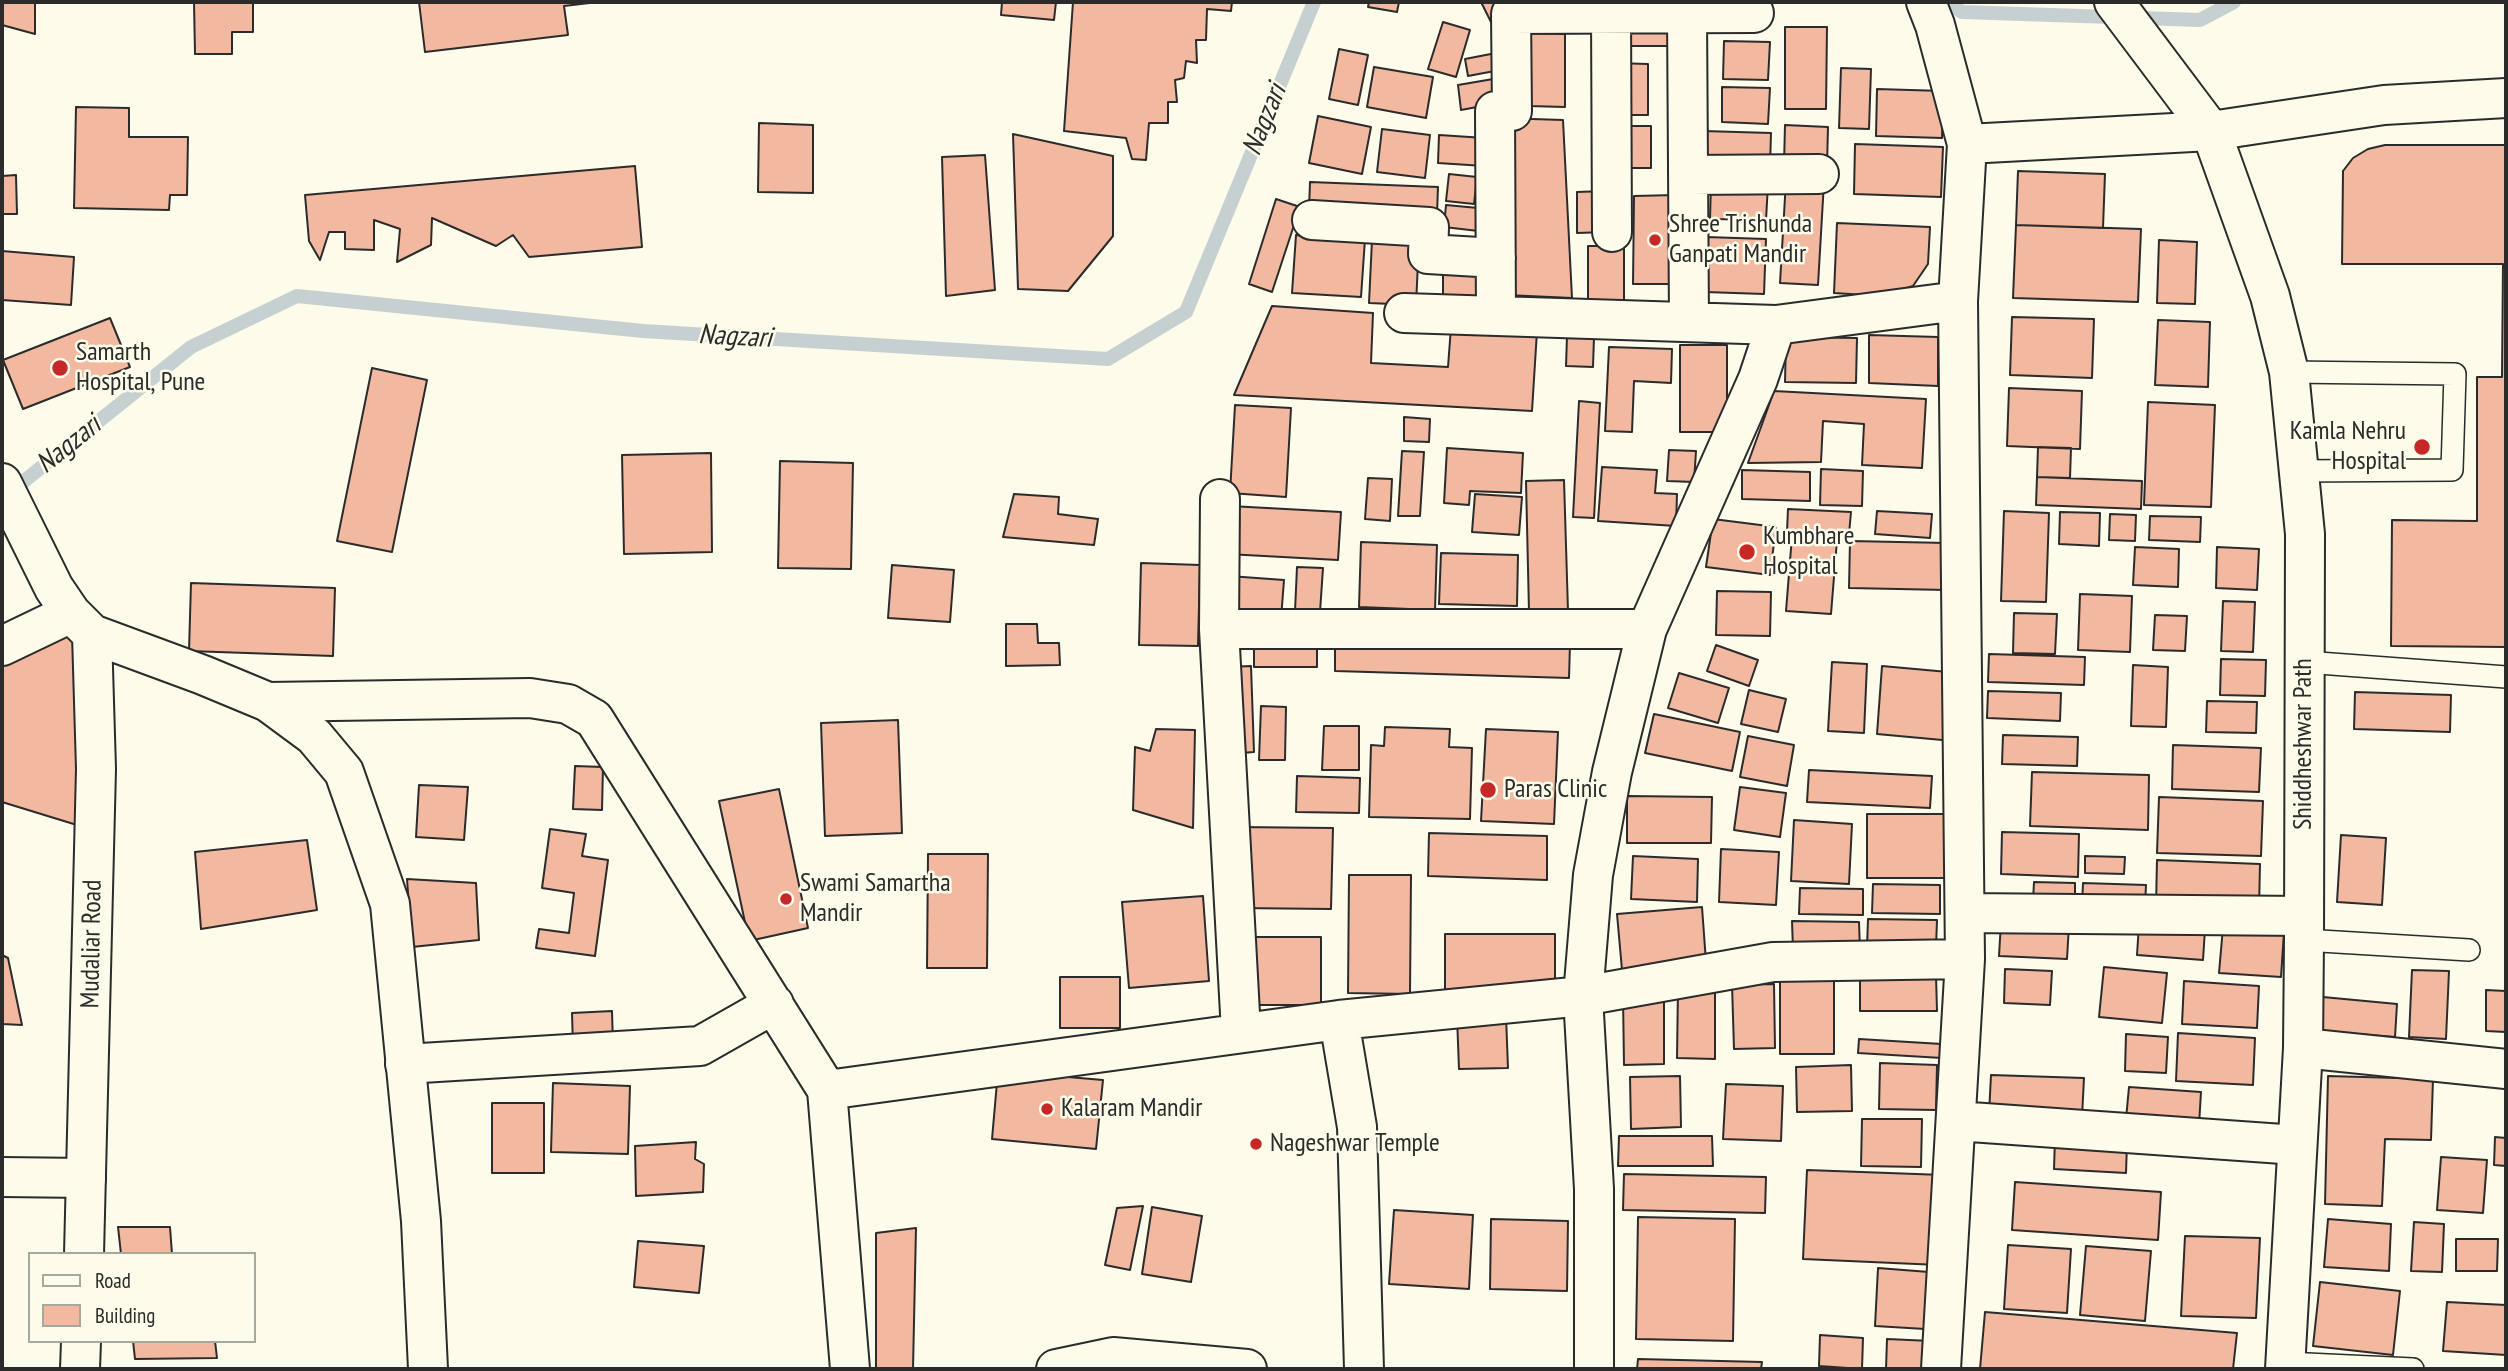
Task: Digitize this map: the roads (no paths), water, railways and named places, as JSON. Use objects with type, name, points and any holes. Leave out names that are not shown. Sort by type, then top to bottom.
[{"type":"street","name":"Shiddheshwar Path","points":[[2114,2],[2202,119],[2270,296],[2290,372],[2305,534],[2304,928],[2303,1048],[2286,1366]]},
{"type":"street","points":[[1611,13],[1612,233]]},
{"type":"street","points":[[1688,13],[1689,321]]},
{"type":"street","points":[[1496,316],[1495,111],[1512,111],[1511,14],[1754,13]]},
{"type":"street","points":[[1931,14],[1967,144],[1958,300],[1965,959],[1941,1369]]},
{"type":"street","points":[[1967,144],[2202,119],[2506,98]]},
{"type":"street","points":[[1689,175],[1819,174]]},
{"type":"street","points":[[1312,220],[1429,227],[1428,254],[1496,258]]},
{"type":"street","points":[[1404,313],[1776,325],[1958,300]]},
{"type":"street","points":[[1594,1369],[1594,1189],[1583,996],[1594,876],[1612,772],[1647,629],[1758,379],[1776,325]]},
{"type":"street","points":[[2,483],[73,611],[204,675],[268,702],[314,736],[344,772],[390,904],[421,1221],[428,1369]]},
{"type":"street","points":[[1220,499],[1219,629],[1241,1032]]},
{"type":"street","points":[[2,646],[73,611]]},
{"type":"street","name":"Mudaliar Road","points":[[73,611],[96,769],[84,1252]]},
{"type":"street","points":[[1219,629],[1647,629]]},
{"type":"street","points":[[268,702],[530,698],[568,704],[594,719],[827,1090],[850,1369]]},
{"type":"street","points":[[1965,913],[2304,928]]},
{"type":"street","points":[[827,1090],[1241,1032],[1583,996],[1773,962],[1965,959]]},
{"type":"street","points":[[405,1064],[699,1046],[774,1004]]},
{"type":"street","points":[[1339,1020],[1357,1127],[1364,1369]]},
{"type":"street","points":[[2303,1048],[2506,1069]]},
{"type":"street","points":[[1956,1121],[2297,1145]]},
{"type":"street","points":[[2,1177],[86,1178]]},
{"type":"street","points":[[80,1369],[81,1343]]},
{"type":"street","points":[[1061,1369],[1113,1357],[1247,1369]]},
{"type":"lane","points":[[2290,372],[2455,374],[2452,470],[2299,471]]},
{"type":"lane","points":[[2305,662],[2506,677]]},
{"type":"lane","points":[[2304,928],[2469,950]]},
{"type":"lane","points":[[2286,1366],[2413,1369]]},
{"type":"waterway","name":"Nagzari","points":[[8,494],[191,347],[297,296],[643,331],[1108,359],[1186,312],[1314,2]]},
{"type":"waterway","name":"Nagzari","points":[[1947,2],[1962,12],[2200,20],[2234,2]]},
{"type":"place","name":"Shree Trishunda Ganpati Mandir","points":[[1655,240]]},
{"type":"place","name":"Samarth Hospital, Pune","points":[[60,368]]},
{"type":"place","name":"Kamla Nehru Hospital","points":[[2422,447]]},
{"type":"place","name":"Kumbhare Hospital","points":[[1747,552]]},
{"type":"place","name":"Paras Clinic","points":[[1488,790]]},
{"type":"place","name":"Swami Samartha Mandir","points":[[786,899]]},
{"type":"place","name":"Kalaram Mandir","points":[[1047,1109]]},
{"type":"place","name":"Nageshwar Temple","points":[[1256,1144]]}]
